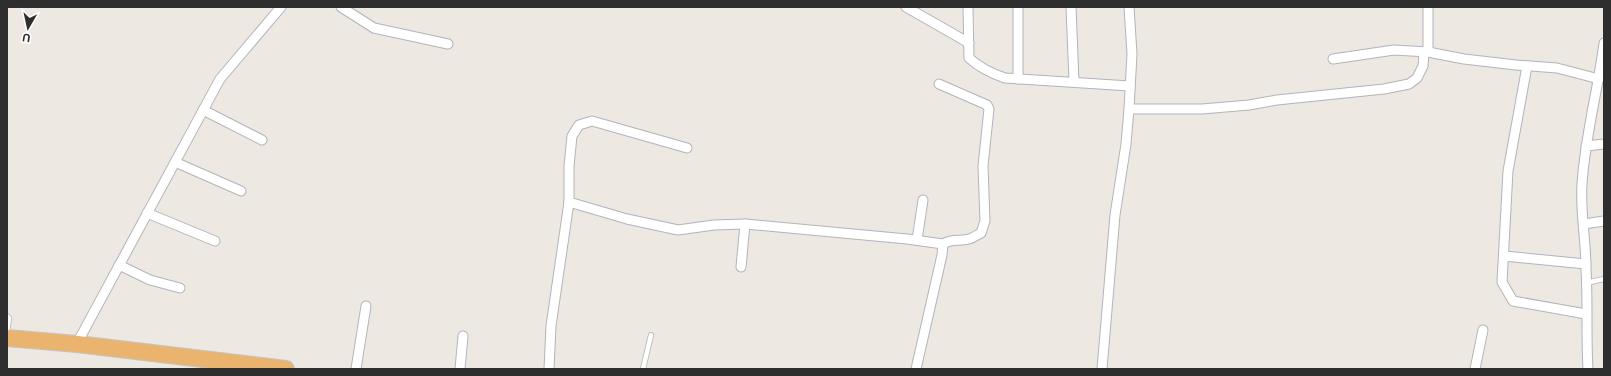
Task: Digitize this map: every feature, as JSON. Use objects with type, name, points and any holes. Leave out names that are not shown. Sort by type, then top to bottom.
[{"type":"highway","points":[[7,338],[228,369]]},
{"type":"highway","points":[[7,344],[75,347],[286,369]]},
{"type":"street","points":[[75,347],[220,79],[281,7]]},
{"type":"street","points":[[341,7],[374,28],[448,44]]},
{"type":"street","points":[[906,7],[969,43]]},
{"type":"street","points":[[968,7],[969,58],[989,73],[1005,78],[1130,86]]},
{"type":"street","points":[[1018,7],[1018,79]]},
{"type":"street","points":[[1070,7],[1074,82]]},
{"type":"street","points":[[1102,369],[1115,215],[1126,144],[1129,109],[1132,54],[1129,7]]},
{"type":"street","points":[[1129,109],[1202,109],[1248,105],[1277,100],[1384,89],[1409,84],[1417,78],[1426,52],[1428,7]]},
{"type":"street","points":[[1588,369],[1586,264],[1582,186],[1586,146],[1599,79],[1604,43]]},
{"type":"street","points":[[1333,59],[1394,50],[1426,52],[1464,59],[1557,68],[1599,79]]},
{"type":"street","points":[[1527,66],[1508,171],[1502,282],[1513,301],[1586,314]]},
{"type":"street","points":[[568,202],[627,219],[678,230],[714,225],[746,224],[917,240],[943,244],[949,240],[969,239],[981,233],[985,221],[984,166],[989,109],[987,105],[939,84]]},
{"type":"street","points":[[203,110],[262,140]]},
{"type":"street","points":[[548,369],[551,326],[568,202],[572,136],[580,125],[592,122],[687,148]]},
{"type":"street","points":[[1586,146],[1604,144]]},
{"type":"street","points":[[174,162],[241,191]]},
{"type":"street","points":[[917,240],[923,200]]},
{"type":"street","points":[[147,213],[215,241]]},
{"type":"street","points":[[1584,224],[1604,221]]},
{"type":"street","points":[[741,267],[746,224]]},
{"type":"street","points":[[916,369],[942,255],[943,244]]},
{"type":"street","points":[[1504,256],[1586,264]]},
{"type":"street","points":[[119,265],[150,280],[180,288]]},
{"type":"street","points":[[356,369],[366,306]]},
{"type":"street","points":[[1475,369],[1483,330]]},
{"type":"street","points":[[460,369],[464,336]]},
{"type":"lane","points":[[1586,283],[1604,279]]},
{"type":"lane","points":[[7,316],[9,318],[7,332]]},
{"type":"lane","points":[[643,369],[651,335]]}]
